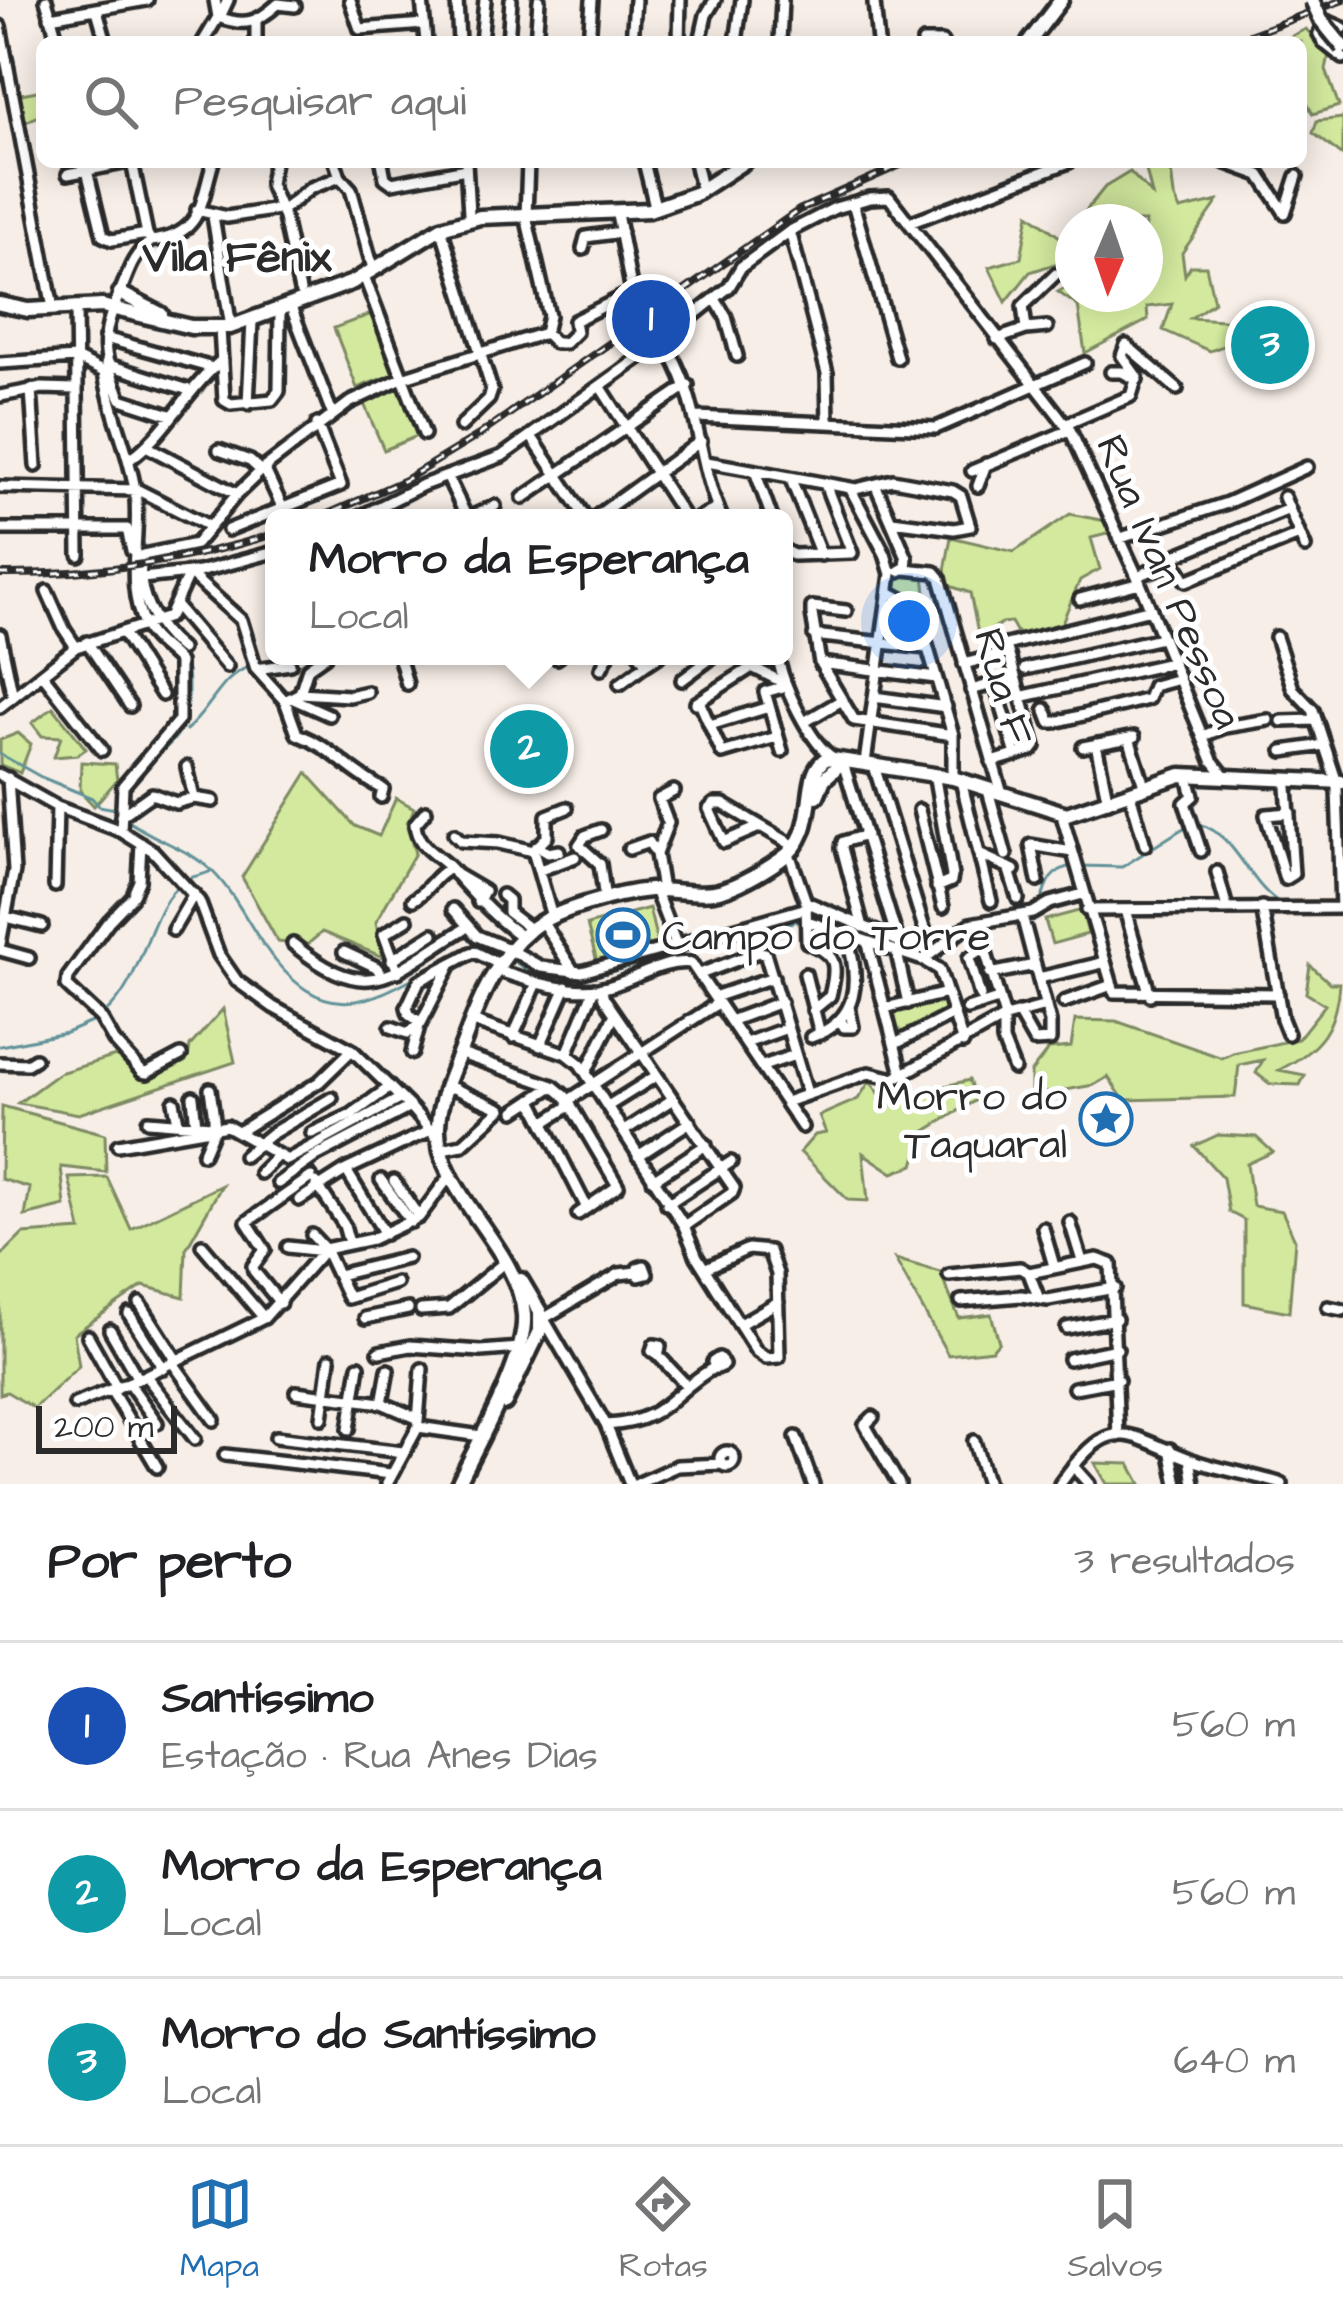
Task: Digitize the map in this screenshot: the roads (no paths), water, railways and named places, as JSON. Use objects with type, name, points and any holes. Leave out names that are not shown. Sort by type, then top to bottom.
[{"type":"main road","points":[[1030,36],[1057,0]]},
{"type":"main road","points":[[1315,0],[1343,43]]},
{"type":"main road","points":[[1,305],[28,310],[116,301],[191,327],[252,321],[368,270],[441,228],[480,217],[654,202],[729,168]]},
{"type":"main road","points":[[1,305],[116,301],[198,322],[225,324],[368,270],[424,231],[469,214],[617,214],[680,200],[730,168]]},
{"type":"main road","points":[[427,1116],[478,1002],[537,927],[605,900],[659,892],[707,897],[729,893],[793,853],[810,836],[819,776],[838,764],[957,782],[1067,814],[1174,776],[1340,785]]},
{"type":"main road","points":[[870,766],[957,782]]},
{"type":"main road","points":[[996,791],[1063,819],[1084,816],[1162,785],[1189,781],[1340,785]]},
{"type":"main road","points":[[427,1116],[453,1088],[476,1022],[507,961],[537,927],[659,892]]},
{"type":"main road","points":[[427,1116],[535,1310],[540,1330],[525,1344],[462,1484]]},
{"type":"main road","points":[[444,1149],[451,1174],[535,1310]]},
{"type":"main road","points":[[525,1344],[554,1339]]},
{"type":"main road","points":[[462,1484],[525,1344]]},
{"type":"street","points":[[46,0],[56,36]]},
{"type":"street","points":[[50,17],[147,0]]},
{"type":"street","points":[[214,0],[219,17]]},
{"type":"street","points":[[207,36],[228,0]]},
{"type":"street","points":[[350,0],[357,25],[364,30],[424,24]]},
{"type":"street","points":[[422,0],[425,36]]},
{"type":"street","points":[[457,0],[459,36]]},
{"type":"street","points":[[482,36],[485,0]]},
{"type":"street","points":[[508,36],[511,0]]},
{"type":"street","points":[[536,36],[539,0]]},
{"type":"street","points":[[589,36],[592,0]]},
{"type":"street","points":[[632,36],[635,0]]},
{"type":"street","points":[[679,36],[680,0]]},
{"type":"street","points":[[703,0],[706,15]]},
{"type":"street","points":[[701,36],[715,0]]},
{"type":"street","points":[[737,36],[742,0]]},
{"type":"street","points":[[780,36],[782,0]]},
{"type":"street","points":[[874,3],[877,36]]},
{"type":"street","points":[[219,17],[256,22],[278,4],[295,7]]},
{"type":"street","points":[[91,7],[103,36]]},
{"type":"street","points":[[256,22],[256,36]]},
{"type":"street","points":[[1343,28],[1329,22],[1319,34],[1343,58]]},
{"type":"street","points":[[0,26],[52,303]]},
{"type":"street","points":[[68,174],[82,168]]},
{"type":"street","points":[[86,168],[103,236],[112,240],[183,233],[197,210],[211,168]]},
{"type":"street","points":[[132,168],[145,240],[125,273],[105,338],[105,368],[129,460],[136,541],[132,555]]},
{"type":"street","points":[[272,168],[269,179],[284,218],[300,291]]},
{"type":"street","points":[[337,168],[351,189],[368,270],[424,434]]},
{"type":"street","points":[[384,168],[389,182],[437,168]]},
{"type":"street","points":[[414,168],[416,177]]},
{"type":"street","points":[[466,168],[469,214]]},
{"type":"street","points":[[528,168],[526,213],[549,316],[545,333]]},
{"type":"street","points":[[646,168],[654,202]]},
{"type":"street","points":[[696,168],[700,184]]},
{"type":"street","points":[[1019,168],[1022,179]]},
{"type":"street","points":[[909,223],[1052,168]]},
{"type":"street","points":[[1241,168],[1260,175],[1285,213],[1297,176]]},
{"type":"street","points":[[197,210],[212,217],[290,207],[310,188],[340,177]]},
{"type":"street","name":"Rua Ivan Pessoa","points":[[853,203],[879,196],[893,202],[1068,427],[1139,580],[1212,760],[1224,776]]},
{"type":"street","points":[[376,509],[495,460],[662,340],[790,231],[823,212],[853,203],[897,358]]},
{"type":"street","points":[[574,321],[632,292],[617,214]]},
{"type":"street","points":[[212,217],[225,324],[217,364],[228,404],[278,395],[285,309]]},
{"type":"street","points":[[441,228],[492,394],[461,426]]},
{"type":"street","points":[[790,231],[827,373],[828,423]]},
{"type":"street","points":[[583,249],[586,237],[621,232]]},
{"type":"street","points":[[1025,328],[1023,306],[1055,275]]},
{"type":"street","points":[[715,298],[737,356]]},
{"type":"street","points":[[76,306],[79,555]]},
{"type":"street","points":[[285,309],[332,413]]},
{"type":"street","points":[[545,333],[551,341],[566,343],[576,332],[574,321],[564,312],[549,316]]},
{"type":"street","points":[[248,404],[252,321]]},
{"type":"street","points":[[997,339],[1025,328],[1047,327]]},
{"type":"street","points":[[182,650],[151,625],[142,578],[146,553],[194,545],[262,470],[332,413],[402,378],[545,333]]},
{"type":"street","points":[[105,338],[217,364]]},
{"type":"street","points":[[662,340],[688,385],[719,509]]},
{"type":"street","points":[[972,471],[1127,399],[1137,380],[1122,356],[1126,345],[1177,389]]},
{"type":"street","points":[[0,363],[76,362],[192,391]]},
{"type":"street","points":[[696,417],[936,428],[1085,363]]},
{"type":"street","points":[[129,460],[148,447],[217,364]]},
{"type":"street","points":[[105,368],[121,399],[167,419]]},
{"type":"street","points":[[1111,372],[1137,380]]},
{"type":"street","points":[[523,498],[688,385]]},
{"type":"street","points":[[601,386],[680,509]]},
{"type":"street","points":[[0,396],[32,389],[75,389]]},
{"type":"street","points":[[32,389],[37,466]]},
{"type":"street","points":[[274,509],[341,484],[317,424]]},
{"type":"street","points":[[531,436],[583,509]]},
{"type":"street","points":[[603,509],[701,441]]},
{"type":"street","points":[[148,447],[237,494]]},
{"type":"street","points":[[219,450],[262,470],[281,504]]},
{"type":"street","points":[[1012,454],[1032,461]]},
{"type":"street","points":[[706,462],[850,488],[886,480],[959,494],[968,529],[892,521]]},
{"type":"street","points":[[979,486],[986,464]]},
{"type":"street","points":[[1120,538],[1227,502],[1307,467]]},
{"type":"street","points":[[755,471],[769,509]]},
{"type":"street","points":[[447,476],[461,509]]},
{"type":"street","points":[[790,477],[821,556]]},
{"type":"street","points":[[793,555],[853,551],[825,484]]},
{"type":"street","points":[[876,485],[908,558],[904,569],[891,574]]},
{"type":"street","points":[[0,487],[132,489],[208,526]]},
{"type":"street","points":[[807,913],[868,944],[896,948],[925,941],[927,934],[870,766],[870,725],[891,574],[850,488]]},
{"type":"street","points":[[1284,496],[1305,547]]},
{"type":"street","points":[[486,509],[495,506]]},
{"type":"street","points":[[1080,599],[1139,580],[1289,509]]},
{"type":"street","points":[[228,530],[265,515]]},
{"type":"street","points":[[1266,519],[1276,544]]},
{"type":"street","points":[[0,529],[128,529],[136,595],[179,662],[181,713],[173,730],[129,776],[121,792],[121,831]]},
{"type":"street","points":[[1175,559],[1180,578],[1188,581],[1299,535]]},
{"type":"street","points":[[142,578],[189,573],[265,554]]},
{"type":"street","name":"Rua F","points":[[904,569],[939,574],[992,762],[1018,898]]},
{"type":"street","points":[[0,635],[5,700],[82,644],[170,617],[189,573]]},
{"type":"street","points":[[189,573],[242,620],[255,667],[292,698],[328,715]]},
{"type":"street","points":[[47,591],[64,629],[82,644],[130,706]]},
{"type":"street","points":[[889,592],[915,608],[946,707],[957,782],[991,901]]},
{"type":"street","points":[[175,605],[226,667]]},
{"type":"street","points":[[846,610],[812,607],[820,663],[854,720],[953,735]]},
{"type":"street","points":[[820,663],[936,676],[1006,649],[1151,610]]},
{"type":"street","points":[[123,633],[162,695]]},
{"type":"street","points":[[814,635],[926,648]]},
{"type":"street","points":[[1025,669],[1161,638]]},
{"type":"street","points":[[1088,910],[1262,907],[1341,900],[1340,785],[1311,706],[1292,685],[1276,638]]},
{"type":"street","points":[[992,762],[1035,746],[1006,649]]},
{"type":"street","points":[[1020,697],[1172,663]]},
{"type":"street","points":[[255,667],[278,665]]},
{"type":"street","points":[[312,665],[292,698],[297,734],[323,743],[358,775],[383,789],[381,796]]},
{"type":"street","points":[[398,665],[407,684]]},
{"type":"street","points":[[601,669],[603,665]]},
{"type":"street","points":[[620,684],[639,665]]},
{"type":"street","points":[[682,680],[702,665]]},
{"type":"street","points":[[747,665],[697,702],[722,754],[777,736]]},
{"type":"street","points":[[755,665],[785,685]]},
{"type":"street","points":[[780,665],[785,685],[816,741],[838,764],[866,835],[908,1003]]},
{"type":"street","points":[[43,675],[103,750]]},
{"type":"street","points":[[971,690],[1014,678]]},
{"type":"street","points":[[1046,709],[1050,722],[1055,722],[1148,699],[1153,686],[1179,679]]},
{"type":"street","points":[[995,683],[1016,755]]},
{"type":"street","points":[[782,751],[765,692],[785,685]]},
{"type":"street","points":[[292,698],[368,692]]},
{"type":"street","points":[[874,698],[946,707]]},
{"type":"street","points":[[806,721],[842,700]]},
{"type":"street","points":[[710,725],[769,707]]},
{"type":"street","points":[[1202,736],[1268,720]]},
{"type":"street","points":[[1282,721],[1316,720]]},
{"type":"street","points":[[1083,746],[1131,738],[1144,785]]},
{"type":"street","points":[[816,741],[819,776]]},
{"type":"street","points":[[1096,744],[1108,802]]},
{"type":"street","points":[[1283,752],[1324,746]]},
{"type":"street","name":"Rua Ivan Pessoa","points":[[1203,775],[1212,760]]},
{"type":"street","points":[[187,767],[193,812]]},
{"type":"street","points":[[4,776],[57,807],[141,843],[194,894],[208,917],[223,962],[237,981],[273,1007],[352,1050],[427,1116]]},
{"type":"street","points":[[4,776],[13,858],[0,947],[29,958]]},
{"type":"street","points":[[935,779],[952,876],[937,887]]},
{"type":"street","points":[[1189,781],[1193,796],[1185,802],[1201,850]]},
{"type":"street","points":[[1287,787],[1290,813],[1293,876],[1286,879],[1266,815],[1290,813]]},
{"type":"street","points":[[656,854],[668,826],[658,799],[674,791]]},
{"type":"street","points":[[123,813],[152,794],[176,803],[213,801]]},
{"type":"street","points":[[1131,797],[1145,845]]},
{"type":"street","points":[[759,827],[728,842],[717,833],[709,813],[714,804],[723,804],[759,827],[793,853],[807,913],[806,939],[829,952],[835,969],[828,1000],[814,1010]]},
{"type":"street","points":[[55,886],[57,807]]},
{"type":"street","points":[[535,849],[547,837],[548,816],[567,808]]},
{"type":"street","points":[[919,810],[943,907]]},
{"type":"street","points":[[426,811],[416,824],[422,846],[484,891],[478,902],[537,927]]},
{"type":"street","points":[[1063,819],[1102,963],[1115,993],[1278,994]]},
{"type":"street","points":[[601,830],[585,836],[578,845],[600,864],[605,900]]},
{"type":"street","points":[[454,834],[461,841],[559,851]]},
{"type":"street","points":[[863,927],[842,850],[844,842],[866,835]]},
{"type":"street","points":[[629,849],[649,842],[656,854],[671,953],[700,974],[802,1127]]},
{"type":"street","points":[[141,843],[139,881],[132,898],[112,916],[67,980],[68,989],[99,1016],[114,1042],[144,1073],[181,1055]]},
{"type":"street","points":[[1038,881],[1031,844],[1074,862]]},
{"type":"street","points":[[535,849],[540,870],[537,927]]},
{"type":"street","points":[[979,854],[1009,864]]},
{"type":"street","points":[[540,870],[575,857]]},
{"type":"street","points":[[0,858],[13,858]]},
{"type":"street","points":[[413,900],[425,894],[437,876],[453,871]]},
{"type":"street","points":[[880,880],[908,872]]},
{"type":"street","points":[[1216,872],[1227,908]]},
{"type":"street","points":[[173,930],[194,894]]},
{"type":"street","points":[[923,960],[958,931],[976,923],[1022,916],[1083,894]]},
{"type":"street","points":[[502,896],[508,900],[508,912],[537,927],[574,972]]},
{"type":"street","points":[[1262,907],[1288,1034]]},
{"type":"street","points":[[453,909],[466,928],[537,983],[598,989],[671,953]]},
{"type":"street","points":[[1125,910],[1150,994]]},
{"type":"street","points":[[420,1024],[407,1011],[416,984],[480,952],[574,972],[671,953],[807,913],[863,927],[938,969],[963,1042]]},
{"type":"street","points":[[1018,1013],[1031,1038],[1040,1043],[1052,1036],[1022,916]]},
{"type":"street","points":[[6,917],[42,926]]},
{"type":"street","points":[[398,972],[384,934],[407,920]]},
{"type":"street","points":[[976,923],[1004,1018],[1004,1041],[1013,1069]]},
{"type":"street","points":[[293,944],[344,978],[383,976],[398,972],[466,928]]},
{"type":"street","points":[[392,960],[433,934]]},
{"type":"street","points":[[805,974],[815,1036],[841,1021],[849,1006],[855,968],[847,936]]},
{"type":"street","points":[[868,944],[902,1074]]},
{"type":"street","points":[[980,996],[969,958],[983,949]]},
{"type":"street","points":[[344,952],[376,967],[383,976]]},
{"type":"street","points":[[700,974],[765,953],[807,1093]]},
{"type":"street","points":[[1040,978],[1102,963]]},
{"type":"street","points":[[412,1053],[420,1024],[451,964]]},
{"type":"street","points":[[990,974],[1035,965]]},
{"type":"street","points":[[589,1078],[642,1053],[716,1000],[773,977]]},
{"type":"street","points":[[514,1037],[537,983]]},
{"type":"street","points":[[1064,1002],[1109,986]]},
{"type":"street","points":[[540,1046],[566,987]]},
{"type":"street","points":[[598,989],[706,1145],[727,1165],[732,1193],[684,1226]]},
{"type":"street","points":[[567,1054],[598,989]]},
{"type":"street","points":[[885,1008],[947,993]]},
{"type":"street","points":[[967,1009],[998,999]]},
{"type":"street","points":[[730,1021],[781,1002]]},
{"type":"street","points":[[786,1102],[869,1073],[888,1080],[1004,1018],[1046,1006]]},
{"type":"street","points":[[545,1122],[589,1078],[615,1014]]},
{"type":"street","points":[[895,1044],[953,1014]]},
{"type":"street","points":[[476,1022],[567,1054],[589,1078],[684,1226],[697,1257],[760,1355],[779,1358],[776,1263],[764,1248],[748,1249],[706,1268]]},
{"type":"street","points":[[391,1028],[408,1033],[420,1024]]},
{"type":"street","points":[[746,1043],[788,1028]]},
{"type":"street","points":[[240,1130],[330,1073],[352,1050]]},
{"type":"street","points":[[763,1066],[795,1054]]},
{"type":"street","points":[[464,1055],[553,1086],[570,1102],[618,1184],[617,1190],[582,1211],[533,1102]]},
{"type":"street","points":[[0,1064],[20,1065],[35,1059]]},
{"type":"street","points":[[608,1106],[656,1076]]},
{"type":"street","points":[[515,1111],[553,1086]]},
{"type":"street","points":[[312,1133],[351,1115],[390,1087]]},
{"type":"street","points":[[444,1149],[462,1145],[501,1109],[453,1088]]},
{"type":"street","points":[[203,1154],[214,1126],[210,1089]]},
{"type":"street","points":[[193,1097],[196,1125]]},
{"type":"street","points":[[244,1156],[332,1098]]},
{"type":"street","points":[[624,1131],[673,1099]]},
{"type":"street","points":[[174,1102],[178,1122]]},
{"type":"street","points":[[286,1102],[297,1119]]},
{"type":"street","points":[[148,1121],[240,1130],[287,1160],[427,1116]]},
{"type":"street","points":[[278,1183],[302,1164],[427,1116]]},
{"type":"street","points":[[280,1304],[254,1271],[266,1250],[247,1222],[315,1181],[346,1170],[427,1116]]},
{"type":"street","points":[[162,1137],[164,1121]]},
{"type":"street","points":[[638,1156],[690,1122]]},
{"type":"street","points":[[118,1145],[214,1126]]},
{"type":"street","points":[[653,1180],[706,1145]]},
{"type":"street","points":[[260,1173],[278,1156]]},
{"type":"street","points":[[302,1164],[344,1225],[350,1243]]},
{"type":"street","points":[[668,1204],[727,1165]]},
{"type":"street","points":[[346,1170],[386,1234]]},
{"type":"street","points":[[288,1246],[324,1250],[386,1234],[415,1219],[451,1174]]},
{"type":"street","points":[[381,1180],[415,1219]]},
{"type":"street","points":[[299,1200],[315,1181]]},
{"type":"street","points":[[394,1181],[415,1219]]},
{"type":"street","points":[[1070,1222],[1082,1261]]},
{"type":"street","points":[[1043,1228],[1054,1267]]},
{"type":"street","points":[[312,1235],[347,1297],[396,1283]]},
{"type":"street","points":[[202,1245],[264,1318]]},
{"type":"street","points":[[75,1403],[138,1379],[264,1318],[324,1250]]},
{"type":"street","points":[[338,1275],[407,1258]]},
{"type":"street","points":[[949,1275],[1011,1267],[1029,1273],[1102,1259],[1112,1264],[1118,1436]]},
{"type":"street","points":[[421,1310],[449,1308],[505,1262]]},
{"type":"street","points":[[636,1271],[535,1310],[606,1425],[633,1484],[677,1466],[722,1464]]},
{"type":"street","points":[[1029,1273],[1040,1299]]},
{"type":"street","points":[[383,1286],[391,1312]]},
{"type":"street","points":[[961,1301],[1040,1299],[1115,1288]]},
{"type":"street","points":[[740,1324],[778,1302]]},
{"type":"street","points":[[140,1303],[171,1364]]},
{"type":"street","points":[[1328,1307],[1343,1310]]},
{"type":"street","points":[[364,1318],[408,1309]]},
{"type":"street","points":[[129,1314],[214,1420]]},
{"type":"street","points":[[1066,1328],[1116,1318]]},
{"type":"street","points":[[110,1330],[157,1423]]},
{"type":"street","points":[[88,1336],[157,1467]]},
{"type":"street","points":[[379,1352],[410,1346],[481,1352],[525,1344]]},
{"type":"street","points":[[1069,1359],[1117,1349]]},
{"type":"street","points":[[656,1353],[686,1385]]},
{"type":"street","points":[[322,1418],[330,1359]]},
{"type":"street","points":[[349,1429],[358,1366]]},
{"type":"street","points":[[606,1425],[648,1418],[715,1367]]},
{"type":"street","points":[[225,1455],[389,1479],[417,1422],[422,1369]]},
{"type":"street","points":[[382,1403],[388,1370]]},
{"type":"street","points":[[138,1379],[195,1439]]},
{"type":"street","points":[[1074,1388],[1118,1380]]},
{"type":"street","points":[[296,1392],[382,1403],[417,1422],[481,1436]]},
{"type":"street","points":[[869,1421],[899,1484]]},
{"type":"street","points":[[1060,1484],[1097,1441],[1118,1436],[1146,1438],[1245,1479],[1282,1484]]},
{"type":"street","points":[[796,1437],[813,1484]]},
{"type":"street","points":[[276,1438],[403,1451]]},
{"type":"street","points":[[974,1441],[987,1484]]},
{"type":"street","points":[[1170,1449],[1177,1484]]},
{"type":"street","points":[[1190,1459],[1194,1484]]},
{"type":"street","points":[[1073,1466],[1089,1484]]},
{"type":"street","points":[[1216,1467],[1220,1484]]},
{"type":"waterway","points":[[0,369],[28,365]]},
{"type":"waterway","points":[[153,624],[169,644]]},
{"type":"waterway","points":[[128,793],[182,727],[188,686],[181,654]]},
{"type":"waterway","points":[[186,730],[223,686],[249,667]]},
{"type":"waterway","points":[[0,754],[92,798],[99,806],[116,809]]},
{"type":"waterway","points":[[127,820],[213,872],[265,947],[291,978],[316,995],[340,1001],[364,999],[470,948],[500,954]]},
{"type":"waterway","points":[[1080,866],[1122,867],[1198,824],[1223,838],[1260,885],[1282,904]]},
{"type":"waterway","points":[[1042,902],[1050,879],[1071,866]]},
{"type":"waterway","points":[[104,1014],[129,982],[172,893],[187,879],[211,871]]},
{"type":"waterway","points":[[810,918],[898,947]]},
{"type":"waterway","points":[[515,962],[534,975],[581,980],[801,920]]},
{"type":"waterway","points":[[907,950],[926,952],[960,926]]},
{"type":"waterway","points":[[0,1046],[66,1033],[96,1020]]},
{"type":"railway","points":[[1247,36],[1343,0]]},
{"type":"railway","points":[[339,509],[405,480],[479,435],[799,210],[894,168]]},
{"type":"railway","points":[[0,574],[138,565],[265,536]]},
{"type":"place","name":"Santíssimo","points":[[651,319]]},
{"type":"place","name":"Morro do Santíssimo","points":[[1270,345]]},
{"type":"place","name":"Morro da Esperança","points":[[529,749]]},
{"type":"place","name":"Campo do Torre","points":[[623,935]]},
{"type":"place","name":"Morro do Taquaral","points":[[1106,1119]]},
{"type":"district","name":"Vila Fênix","points":[[237,255]]}]
